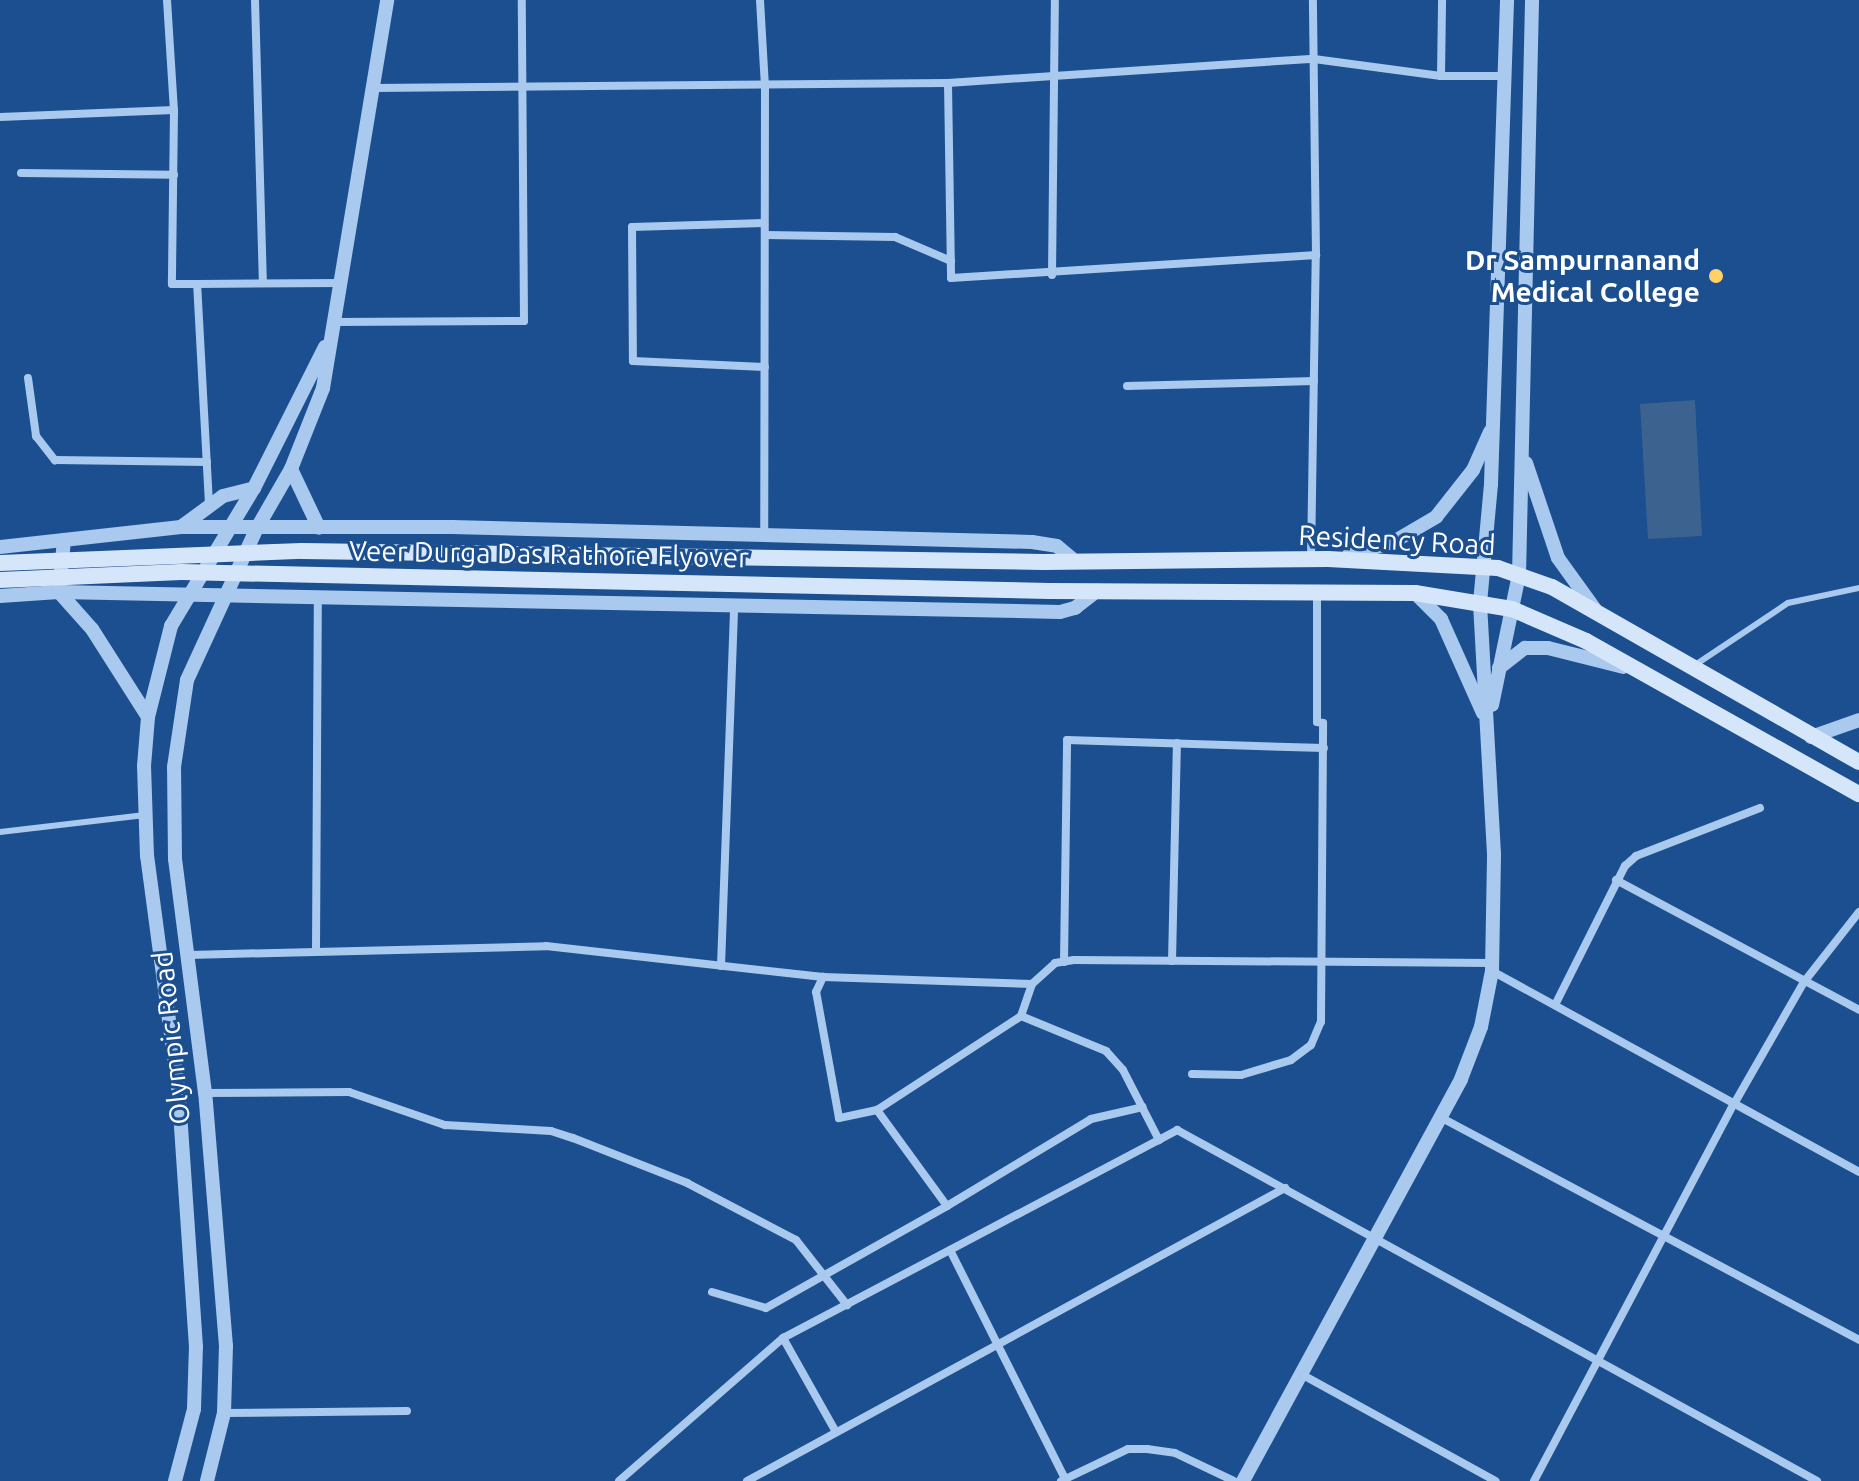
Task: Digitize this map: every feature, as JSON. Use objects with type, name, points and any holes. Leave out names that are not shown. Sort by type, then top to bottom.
[{"type":"main road","name":"Veer Durga Das Rathore Flyover","points":[[0,563],[302,551],[1075,561]]},
{"type":"main road","name":"Residency Road","points":[[1075,561],[1319,559],[1482,566],[1519,575],[1552,587],[1859,762]]},
{"type":"main road","name":"Veer Durga Das Rathore Flyover","points":[[0,580],[181,572],[1097,591]]},
{"type":"main road","name":"Residency Road","points":[[1097,591],[1415,593],[1512,609],[1640,672],[1859,794]]},
{"type":"street","points":[[167,0],[174,110],[172,284],[340,283]]},
{"type":"street","points":[[255,0],[263,283]]},
{"type":"street","points":[[387,0],[332,329],[524,321],[522,0]]},
{"type":"street","points":[[760,0],[765,87],[764,535]]},
{"type":"street","points":[[1052,275],[1051,76],[1055,0]]},
{"type":"street","points":[[1313,0],[1314,381],[1319,559],[1362,555],[1436,517],[1473,470],[1493,425]]},
{"type":"street","points":[[1441,76],[1442,0]]},
{"type":"street","points":[[1243,1481],[1440,1117],[1481,1027],[1492,967],[1487,725],[1480,603],[1493,425],[1507,0]]},
{"type":"street","points":[[1487,725],[1519,575],[1532,0]]},
{"type":"street","points":[[373,88],[765,87],[948,83],[1314,59],[1441,76],[1504,76]]},
{"type":"street","points":[[948,83],[951,278],[1052,275],[1316,255]]},
{"type":"street","points":[[0,117],[174,110]]},
{"type":"street","points":[[21,173],[174,175]]},
{"type":"street","points":[[764,223],[632,227],[633,361],[649,365],[765,367]]},
{"type":"street","points":[[765,235],[895,237],[951,261]]},
{"type":"street","points":[[197,284],[209,504]]},
{"type":"street","name":"Olympic Road","points":[[204,1481],[224,1413],[226,1346],[205,1093],[175,859],[174,767],[187,680],[257,528],[291,469],[323,388],[332,329]]},
{"type":"street","name":"Olympic Road","points":[[178,1475],[196,1383],[191,1237],[145,815],[148,717],[167,638],[186,595],[254,488],[332,329]]},
{"type":"street","points":[[28,378],[36,436],[55,460],[207,462]]},
{"type":"street","points":[[1127,386],[1314,381]]},
{"type":"street","points":[[1521,447],[1558,558],[1600,616]]},
{"type":"street","points":[[291,469],[319,528]]},
{"type":"street","points":[[181,527],[209,504],[254,488]]},
{"type":"street","points":[[0,547],[181,527],[319,528],[1032,542],[1057,546],[1075,561]]},
{"type":"street","points":[[64,540],[59,592],[92,629],[148,717]]},
{"type":"street","points":[[0,596],[59,592],[318,601],[1060,612],[1075,608],[1097,591]]},
{"type":"street","points":[[1192,1074],[1241,1075],[1302,1053],[1321,1022],[1324,748],[1323,723],[1317,722],[1317,591]]},
{"type":"street","points":[[1415,593],[1441,619],[1487,725]]},
{"type":"street","points":[[316,950],[318,601]]},
{"type":"street","points":[[721,966],[734,605]]},
{"type":"street","points":[[1499,668],[1525,648],[1548,648],[1640,672]]},
{"type":"street","points":[[1811,737],[1859,720]]},
{"type":"street","points":[[1064,962],[1067,740],[1324,748]]},
{"type":"street","points":[[1172,961],[1177,743]]},
{"type":"street","points":[[1555,1005],[1616,880],[1636,856],[1760,808]]},
{"type":"street","points":[[1616,880],[1859,1010]]},
{"type":"street","points":[[1534,1481],[1734,1104],[1804,982],[1859,912]]},
{"type":"street","points":[[189,955],[546,946],[823,977],[1032,984],[1064,962],[1323,962],[1492,967],[1555,1005],[1859,1172]]},
{"type":"street","points":[[823,977],[816,992],[839,1118],[877,1110],[1021,1016],[1032,984]]},
{"type":"street","points":[[1021,1016],[1106,1051],[1143,1107],[1159,1140]]},
{"type":"street","points":[[205,1093],[349,1092],[445,1125],[551,1131],[706,1193],[796,1240],[826,1274],[847,1305]]},
{"type":"street","points":[[712,1292],[766,1308],[947,1206],[1091,1119],[1143,1107]]},
{"type":"street","points":[[877,1110],[947,1206]]},
{"type":"street","points":[[1440,1117],[1859,1340]]},
{"type":"street","points":[[619,1481],[783,1338],[1177,1130],[1598,1358],[1817,1481]]},
{"type":"street","points":[[747,1481],[1285,1188]]},
{"type":"street","points":[[950,1250],[1063,1480],[1128,1449],[1160,1449],[1207,1465],[1234,1481]]},
{"type":"street","points":[[783,1338],[836,1432]]},
{"type":"street","points":[[1301,1374],[1496,1481]]},
{"type":"street","points":[[224,1413],[407,1411]]},
{"type":"street","points":[[178,1475],[204,1481]]},
{"type":"lane","points":[[1693,666],[1788,603],[1859,588]]},
{"type":"lane","points":[[0,832],[145,815]]},
{"type":"water","points":[[1695,400],[1702,536],[1648,539],[1640,404]]},
{"type":"place","name":"Dr Sampurnanand Medical College","points":[[1716,276]]}]
